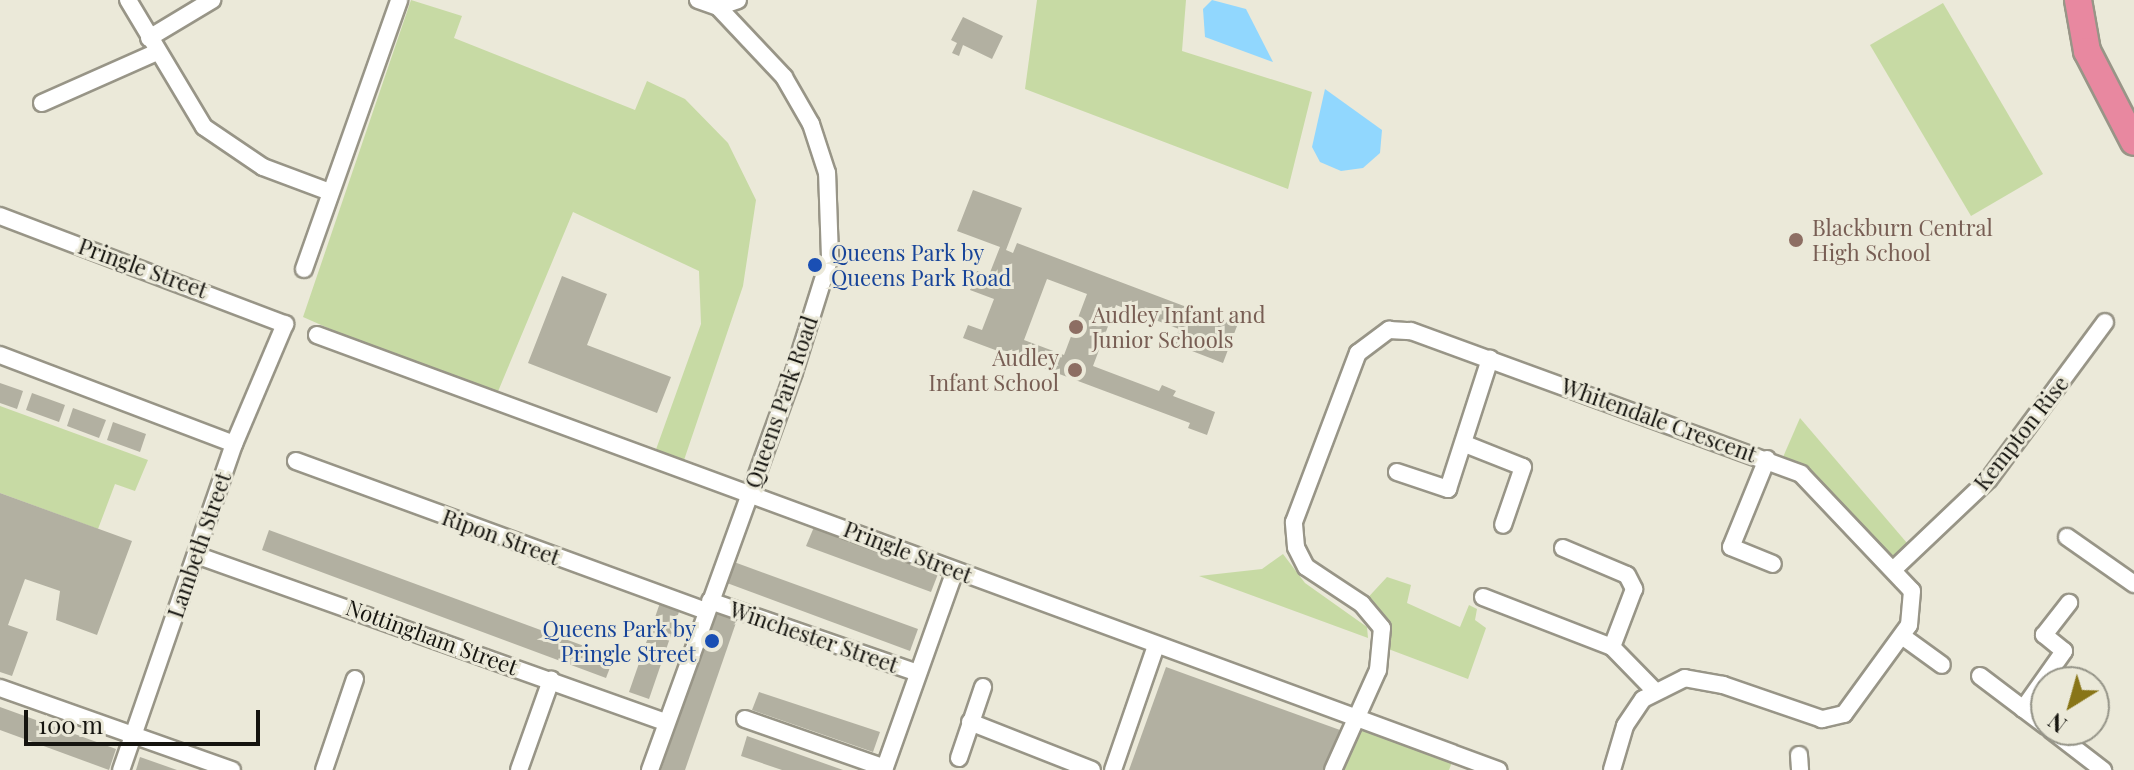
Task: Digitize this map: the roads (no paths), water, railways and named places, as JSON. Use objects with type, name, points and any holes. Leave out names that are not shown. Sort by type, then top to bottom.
[{"type":"highway","points":[[2078,0],[2087,51],[2134,142]]},
{"type":"street","points":[[128,0],[152,46],[204,127],[263,167],[330,192]]},
{"type":"street","points":[[42,103],[152,46],[212,0]]},
{"type":"street","points":[[304,269],[399,0]]},
{"type":"street","points":[[698,0],[718,7],[738,0]]},
{"type":"street","name":"Queens Park Road","points":[[650,770],[830,257],[832,213],[827,173],[811,124],[784,77],[718,7]]},
{"type":"street","name":"Pringle Street","points":[[0,216],[285,324]]},
{"type":"street","name":"Kempton Rise","points":[[1893,570],[1989,479],[2105,322]]},
{"type":"street","name":"Lambeth Street","points":[[121,770],[234,444],[285,324]]},
{"type":"street","name":"Whitendale Crescent","points":[[1354,719],[1378,670],[1382,628],[1362,604],[1306,567],[1293,537],[1344,385],[1358,353],[1389,330],[1411,331],[1801,474],[1912,591],[1914,607],[1902,636],[1844,714],[1822,719],[1701,680],[1685,678],[1655,691]]},
{"type":"street","name":"Pringle Street","points":[[317,335],[1498,770]]},
{"type":"street","points":[[0,355],[234,444]]},
{"type":"street","points":[[1397,472],[1448,489],[1490,359]]},
{"type":"street","points":[[1465,444],[1523,467],[1503,525]]},
{"type":"street","points":[[1767,459],[1731,547],[1773,564]]},
{"type":"street","name":"Ripon Street","points":[[296,461],[708,606]]},
{"type":"street","points":[[2067,537],[2134,584]]},
{"type":"street","points":[[1563,548],[1627,575],[1634,589],[1612,647]]},
{"type":"street","name":"Nottingham Street","points":[[196,555],[666,722]]},
{"type":"street","points":[[745,719],[885,769],[955,571]]},
{"type":"street","points":[[1483,597],[1612,647],[1655,691],[1625,726],[1612,770]]},
{"type":"street","points":[[2023,709],[2064,651],[2044,635],[2069,603]]},
{"type":"street","name":"Winchester Street","points":[[708,606],[918,673]]},
{"type":"street","points":[[1902,636],[1942,665]]},
{"type":"street","points":[[1113,770],[1156,646]]},
{"type":"street","points":[[1980,676],[2030,714]]},
{"type":"street","points":[[324,770],[355,679]]},
{"type":"street","points":[[519,770],[551,680]]},
{"type":"street","points":[[959,758],[983,687]]},
{"type":"street","points":[[0,688],[232,770]]},
{"type":"street","points":[[1333,770],[1354,719]]},
{"type":"street","points":[[970,722],[1092,770]]},
{"type":"street","points":[[2072,746],[2103,770]]},
{"type":"water","points":[[1212,0],[1246,9],[1273,62],[1205,37],[1203,9]]},
{"type":"water","points":[[1325,89],[1382,130],[1380,153],[1363,168],[1341,171],[1320,162],[1312,147]]},
{"type":"place","name":"Blackburn Central High School","points":[[1796,240]]},
{"type":"place","name":"Queens Park by Queens Park Road","points":[[815,265]]},
{"type":"place","name":"Audley Infant and Junior Schools","points":[[1076,327]]},
{"type":"place","name":"Audley Infant School","points":[[1075,370]]},
{"type":"place","name":"Queens Park by Pringle Street","points":[[712,641]]}]
